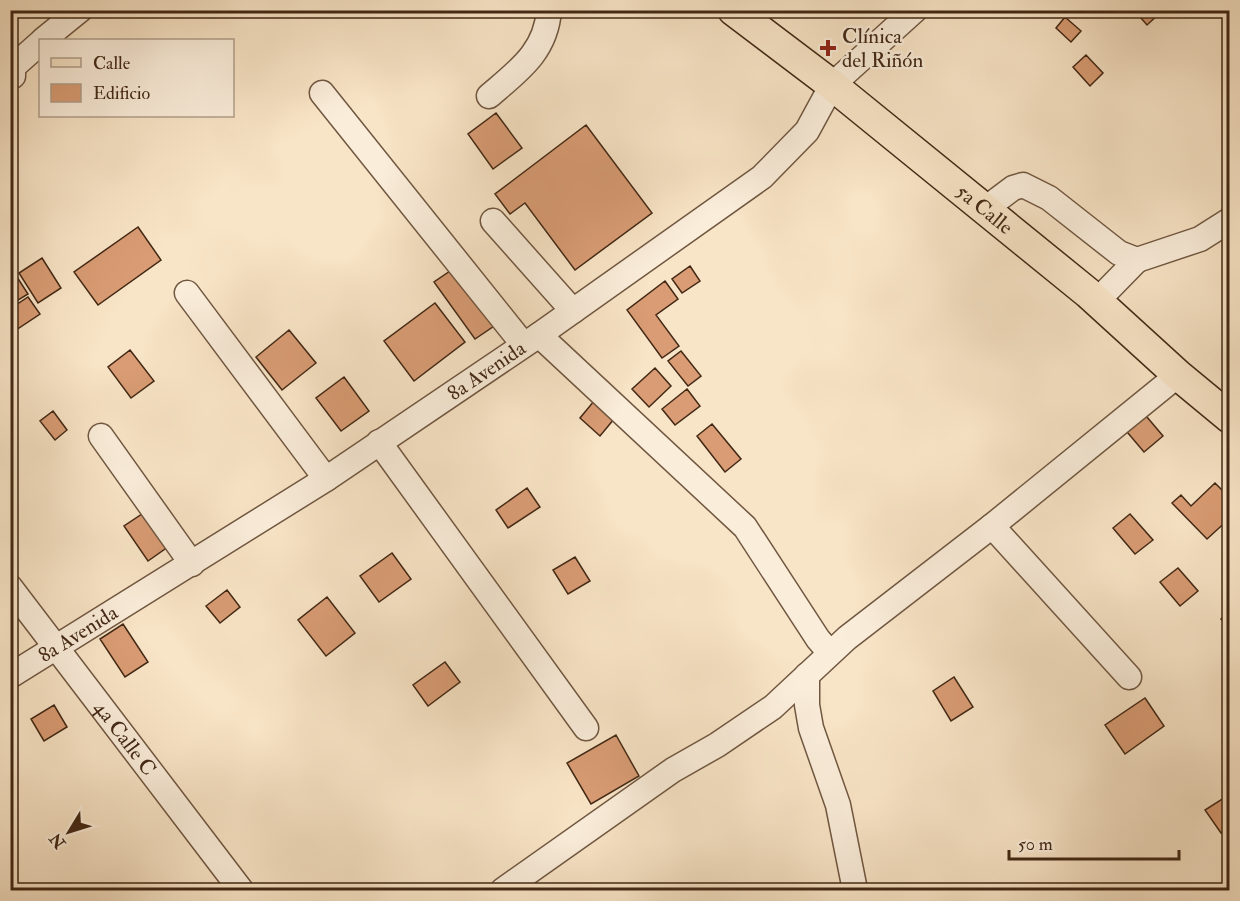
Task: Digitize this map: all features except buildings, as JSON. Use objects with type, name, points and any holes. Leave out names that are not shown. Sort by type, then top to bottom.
[{"type":"main road","name":"5a Calle","points":[[733,10],[832,85],[985,209],[1230,418]]},
{"type":"street","points":[[46,39],[80,10]]},
{"type":"street","points":[[489,96],[528,62],[547,31],[549,10]]},
{"type":"street","name":"8a Avenida","points":[[10,676],[326,479],[573,311],[762,177],[807,131],[832,85],[915,10]]},
{"type":"street","points":[[13,76],[13,67],[39,45]]},
{"type":"street","points":[[322,93],[531,340],[745,526],[818,639],[830,653]]},
{"type":"street","points":[[985,209],[1013,188],[1023,185],[1049,198],[1119,253],[1137,260]]},
{"type":"street","points":[[1096,302],[1137,260],[1200,239],[1230,220]]},
{"type":"street","points":[[493,221],[573,311]]},
{"type":"street","points":[[187,293],[326,479]]},
{"type":"street","points":[[503,891],[674,770],[717,745],[773,707],[830,653],[992,526],[1178,375]]},
{"type":"street","points":[[101,436],[192,564]]},
{"type":"street","points":[[380,442],[586,728]]},
{"type":"street","points":[[992,526],[1129,677]]},
{"type":"street","name":"4a Calle C","points":[[10,587],[241,891]]},
{"type":"street","points":[[807,675],[811,728],[838,806],[855,891]]},
{"type":"place","name":"Clínica del Riñón","points":[[828,48]]}]
